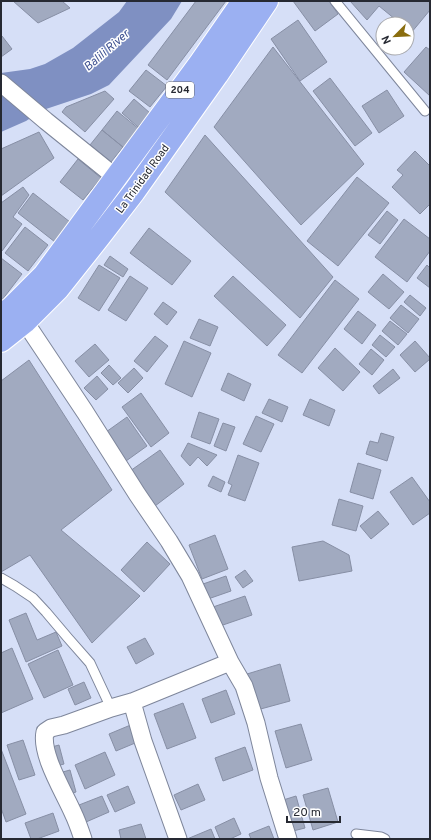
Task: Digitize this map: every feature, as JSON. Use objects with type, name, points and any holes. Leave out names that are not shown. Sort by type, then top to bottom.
[{"type":"highway","name":"La Trinidad Road","points":[[1,341],[13,315],[200,63],[242,1]]},
{"type":"highway","name":"La Trinidad Road","points":[[13,315],[58,289],[134,192],[217,75],[267,1]]},
{"type":"street","points":[[1,83],[134,192]]},
{"type":"street","points":[[13,315],[85,412],[190,576],[230,662],[244,686],[256,723],[269,778],[288,839]]},
{"type":"street","points":[[83,839],[74,814],[47,757],[43,739],[45,732],[51,728],[132,702],[230,662]]},
{"type":"street","points":[[132,702],[143,741],[178,839]]},
{"type":"lane","points":[[335,1],[425,111]]},
{"type":"lane","points":[[1,578],[33,598],[90,663],[111,708]]},
{"type":"lane","points":[[356,834],[381,837],[385,839]]},
{"type":"water","name":"Balili River","points":[[127,1],[182,1],[171,19],[109,85],[91,94],[43,110],[26,121],[1,132],[1,73],[30,69],[45,64],[73,48],[119,12]]},
{"type":"building","points":[[13,1],[62,1],[70,8],[38,23]]},
{"type":"building","points":[[196,1],[226,1],[167,80],[148,65]]},
{"type":"building","points":[[293,1],[329,1],[338,14],[315,31]]},
{"type":"building","points":[[350,1],[430,1],[430,10],[415,28],[415,16],[391,16],[379,6],[367,20]]},
{"type":"building","points":[[298,20],[327,62],[300,81],[271,39]]},
{"type":"building","points":[[2,36],[12,49],[1,57],[1,37]]},
{"type":"building","points":[[273,47],[364,164],[301,225],[214,127]]},
{"type":"building","points":[[426,47],[430,50],[430,96],[404,72]]},
{"type":"building","points":[[146,70],[167,86],[150,107],[129,91]]},
{"type":"building","points":[[330,78],[372,133],[355,146],[313,91]]},
{"type":"building","points":[[387,90],[404,116],[379,133],[362,106]]},
{"type":"building","points":[[105,91],[114,99],[85,132],[62,112],[66,107]]},
{"type":"building","points":[[134,99],[150,113],[138,127],[122,113]]},
{"type":"building","points":[[117,111],[139,129],[124,148],[102,130]]},
{"type":"building","points":[[102,130],[123,147],[111,162],[90,145]]},
{"type":"building","points":[[39,132],[54,158],[1,196],[1,149]]},
{"type":"building","points":[[205,135],[333,277],[300,318],[165,192]]},
{"type":"building","points":[[415,151],[430,166],[430,204],[420,214],[392,187],[403,175],[397,170]]},
{"type":"building","points":[[78,159],[101,178],[83,200],[60,182]]},
{"type":"building","points":[[357,177],[389,203],[338,266],[307,241]]},
{"type":"building","points":[[23,187],[29,195],[13,217],[22,224],[2,251],[1,203]]},
{"type":"building","points":[[33,193],[70,222],[55,242],[18,213]]},
{"type":"building","points":[[387,211],[398,220],[380,244],[368,235]]},
{"type":"building","points":[[404,219],[430,239],[430,251],[407,282],[375,257]]},
{"type":"building","points":[[25,227],[48,245],[28,271],[5,253]]},
{"type":"building","points":[[149,228],[191,261],[172,285],[130,253]]},
{"type":"building","points":[[110,256],[128,269],[123,277],[104,265]]},
{"type":"building","points":[[1,258],[22,274],[2,300],[1,299]]},
{"type":"building","points":[[99,265],[120,278],[99,311],[78,298]]},
{"type":"building","points":[[427,265],[430,268],[430,288],[417,278]]},
{"type":"building","points":[[383,274],[404,292],[389,309],[368,292]]},
{"type":"building","points":[[130,276],[148,288],[126,321],[108,310]]},
{"type":"building","points":[[233,276],[286,325],[267,346],[214,296]]},
{"type":"building","points":[[335,280],[359,299],[302,373],[278,355]]},
{"type":"building","points":[[410,295],[426,308],[420,316],[404,302]]},
{"type":"building","points":[[163,302],[177,312],[167,325],[154,314]]},
{"type":"building","points":[[401,305],[419,319],[408,333],[390,318]]},
{"type":"building","points":[[358,311],[376,325],[362,344],[344,329]]},
{"type":"building","points":[[199,319],[218,327],[210,346],[190,338]]},
{"type":"building","points":[[390,321],[407,334],[398,345],[382,331]]},
{"type":"building","points":[[380,335],[395,347],[386,357],[372,345]]},
{"type":"building","points":[[155,336],[168,346],[147,372],[134,361]]},
{"type":"building","points":[[184,341],[211,353],[192,397],[165,384]]},
{"type":"building","points":[[415,341],[430,359],[415,372],[400,355]]},
{"type":"building","points":[[95,344],[109,360],[89,377],[75,361]]},
{"type":"building","points":[[335,348],[360,372],[343,391],[318,368]]},
{"type":"building","points":[[371,349],[384,360],[372,375],[359,364]]},
{"type":"building","points":[[29,360],[112,490],[61,530],[140,596],[92,643],[30,555],[1,572],[1,381]]},
{"type":"building","points":[[109,365],[121,378],[113,385],[101,373]]},
{"type":"building","points":[[134,368],[143,378],[128,393],[118,383]]},
{"type":"building","points":[[393,369],[400,378],[379,394],[373,386]]},
{"type":"building","points":[[228,373],[251,384],[244,401],[221,390]]},
{"type":"building","points":[[97,376],[108,389],[96,400],[84,388]]},
{"type":"building","points":[[141,393],[169,433],[151,447],[122,407]]},
{"type":"building","points":[[269,399],[288,407],[282,422],[262,413]]},
{"type":"building","points":[[310,399],[335,410],[329,426],[303,415]]},
{"type":"building","points":[[199,412],[219,419],[210,444],[191,437]]},
{"type":"building","points":[[256,416],[274,424],[261,452],[243,444]]},
{"type":"building","points":[[127,417],[147,446],[126,461],[106,432]]},
{"type":"building","points":[[223,423],[235,427],[226,451],[214,446]]},
{"type":"building","points":[[381,433],[394,437],[387,461],[366,454],[370,441],[378,443]]},
{"type":"building","points":[[188,443],[217,455],[207,466],[198,457],[190,466],[181,456]]},
{"type":"building","points":[[160,450],[184,484],[155,506],[130,471]]},
{"type":"building","points":[[238,455],[259,463],[245,501],[228,495],[232,485],[228,483]]},
{"type":"building","points":[[358,463],[381,470],[373,499],[350,492]]},
{"type":"building","points":[[213,476],[225,482],[221,492],[208,486]]},
{"type":"building","points":[[412,477],[430,502],[430,513],[413,525],[390,492]]},
{"type":"building","points":[[339,499],[363,506],[356,531],[332,525]]},
{"type":"building","points":[[378,511],[389,524],[371,539],[360,526]]},
{"type":"building","points":[[215,535],[228,569],[202,579],[189,545]]},
{"type":"building","points":[[323,541],[349,555],[352,571],[299,581],[292,547]]},
{"type":"building","points":[[147,542],[170,564],[144,592],[121,570]]},
{"type":"building","points":[[245,570],[253,581],[243,588],[235,577]]},
{"type":"building","points":[[226,576],[231,591],[208,599],[203,584]]},
{"type":"building","points":[[245,596],[252,615],[220,626],[213,607]]},
{"type":"building","points":[[26,613],[37,640],[56,632],[62,646],[26,662],[9,620]]},
{"type":"building","points":[[145,638],[154,654],[136,664],[127,647]]},
{"type":"building","points":[[12,648],[33,699],[1,713],[1,653]]},
{"type":"building","points":[[58,650],[73,685],[44,698],[28,664]]},
{"type":"building","points":[[280,664],[290,701],[257,710],[247,674]]},
{"type":"building","points":[[84,682],[91,698],[75,705],[68,689]]},
{"type":"building","points":[[226,690],[235,714],[211,723],[202,699]]},
{"type":"building","points":[[183,703],[196,738],[167,749],[154,714]]},
{"type":"building","points":[[133,724],[140,741],[116,751],[109,734]]},
{"type":"building","points":[[301,724],[312,760],[286,768],[275,731]]},
{"type":"building","points":[[23,740],[35,775],[19,780],[7,745]]},
{"type":"building","points":[[59,745],[64,764],[53,767],[48,748]]},
{"type":"building","points":[[245,747],[253,770],[223,781],[215,758]]},
{"type":"building","points":[[1,749],[26,814],[6,822],[1,808]]},
{"type":"building","points":[[105,752],[115,775],[85,789],[75,765]]},
{"type":"building","points":[[70,770],[76,792],[66,795],[59,773]]},
{"type":"building","points":[[198,784],[205,800],[181,810],[174,795]]},
{"type":"building","points":[[128,786],[135,803],[115,812],[107,795]]},
{"type":"building","points":[[328,788],[338,822],[313,830],[303,795]]},
{"type":"building","points":[[102,796],[109,812],[86,822],[79,805]]},
{"type":"building","points":[[296,796],[305,828],[289,832],[280,801]]},
{"type":"building","points":[[53,813],[59,831],[37,839],[31,839],[25,823]]},
{"type":"building","points":[[234,818],[241,834],[230,839],[220,839],[215,827]]},
{"type":"building","points":[[141,824],[146,839],[121,839],[119,830]]},
{"type":"building","points":[[269,826],[274,839],[251,839],[249,834]]},
{"type":"building","points":[[211,829],[215,839],[187,839]]}]
